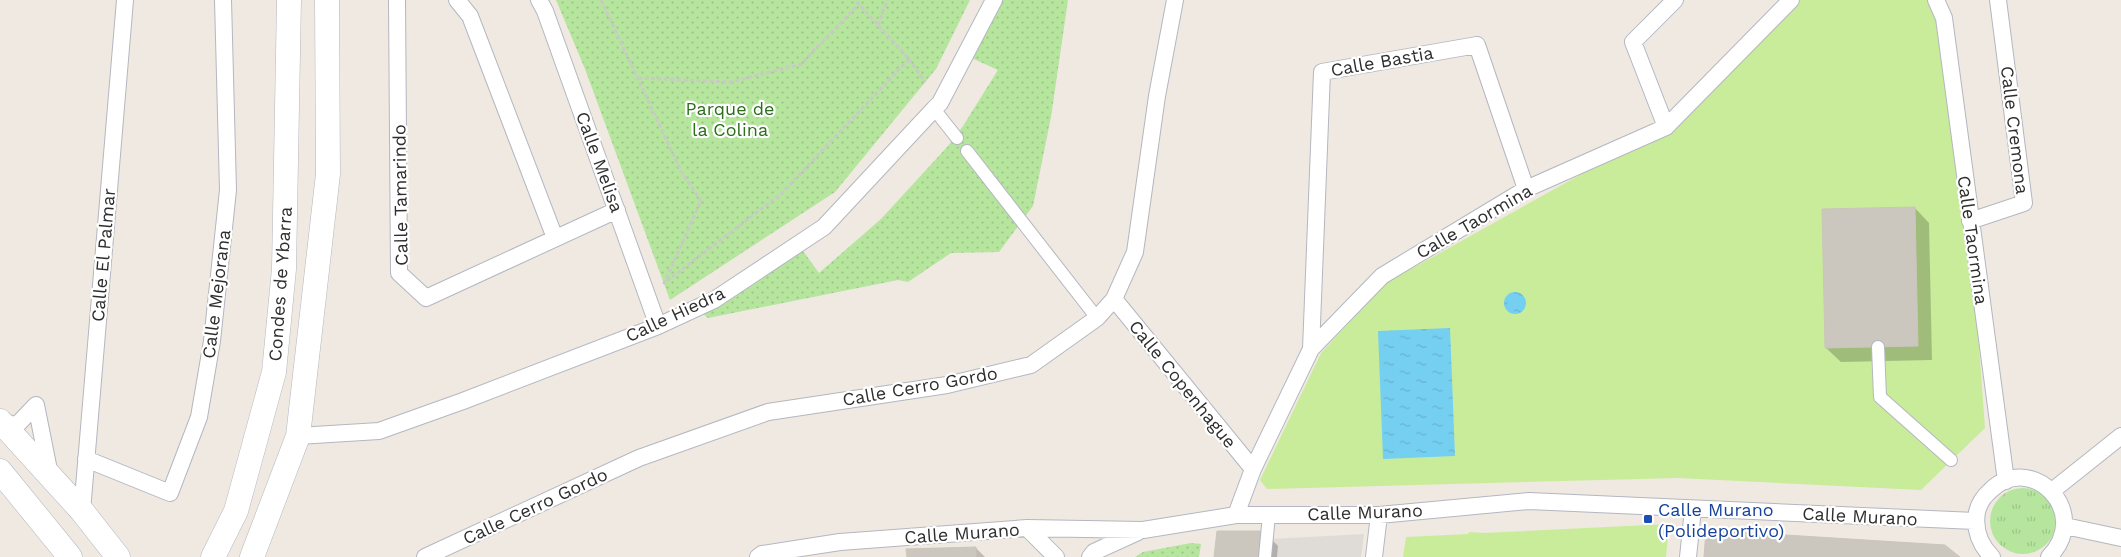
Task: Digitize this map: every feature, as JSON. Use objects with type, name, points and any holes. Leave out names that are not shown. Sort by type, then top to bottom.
[{"type":"main road","name":"Condes de Ybarra","points":[[213,557],[236,511],[274,372],[284,269],[289,0]]},
{"type":"main road","name":"Condes de Ybarra","points":[[252,557],[298,436],[328,174],[327,0]]},
{"type":"main road","points":[[0,421],[82,511],[118,557]]},
{"type":"main road","points":[[0,471],[70,557]]},
{"type":"street","name":"Calle El Palmar","points":[[82,511],[125,0]]},
{"type":"street","name":"Calle Mejorana","points":[[86,460],[170,493],[199,417],[212,341],[228,190],[223,0]]},
{"type":"street","name":"Calle Tamarindo","points":[[397,0],[399,273],[426,298],[617,210]]},
{"type":"street","points":[[457,0],[470,16],[555,238]]},
{"type":"street","name":"Calle Melisa","points":[[539,0],[548,20],[658,326]]},
{"type":"street","name":"Calle Hiedra","points":[[298,436],[379,430],[463,401],[658,326],[714,300],[824,227],[940,103],[994,0]]},
{"type":"street","name":"Calle Cerro Gordo","points":[[425,557],[638,458],[768,412],[947,385],[1031,365],[1097,318],[1114,299],[1135,252],[1157,96],[1175,0]]},
{"type":"street","points":[[1666,127],[1633,42],[1675,0]]},
{"type":"street","name":"Calle Taormina","points":[[1236,515],[1252,469],[1311,349],[1382,276],[1526,189],[1666,127],[1791,0]]},
{"type":"street","name":"Calle Taormina","points":[[1936,0],[1944,18],[2006,481]]},
{"type":"street","name":"Calle Cremona","points":[[1970,221],[2024,203],[1998,0]]},
{"type":"street","name":"Calle Bastia","points":[[1311,349],[1322,72],[1477,45],[1526,189]]},
{"type":"street","points":[[934,109],[957,138]]},
{"type":"street","points":[[967,151],[1097,318]]},
{"type":"street","name":"Calle Copenhague","points":[[1114,299],[1252,469]]},
{"type":"street","points":[[1878,347],[1880,397],[1951,460]]},
{"type":"street","points":[[0,421],[16,426],[36,405],[50,475]]},
{"type":"street","points":[[2052,491],[2121,436]]},
{"type":"street","points":[[1992,557],[1984,550],[1977,536],[1976,521],[1978,508],[1984,496],[1994,487],[2006,481],[2030,479],[2052,491],[2060,501],[2064,513],[2065,526],[2063,538],[2050,557]]},
{"type":"street","name":"Calle Murano","points":[[758,557],[762,554],[840,542],[1027,528],[1143,530],[1236,515],[1379,515],[1529,501],[1976,521]]},
{"type":"street","points":[[1688,557],[1693,509]]},
{"type":"street","points":[[1265,557],[1269,515]]},
{"type":"street","points":[[1374,557],[1379,515]]},
{"type":"street","points":[[2065,526],[2121,538]]},
{"type":"street","points":[[1027,528],[1056,557]]},
{"type":"street","points":[[1090,557],[1094,552],[1143,530]]},
{"type":"path","points":[[602,0],[681,171],[701,201],[664,283],[781,194],[909,59]]},
{"type":"path","points":[[855,0],[909,59],[925,82]]},
{"type":"path","points":[[878,25],[887,0]]},
{"type":"path","points":[[638,78],[731,82],[800,64],[859,4]]},
{"type":"green space","name":"Parque de la Colina","points":[[556,0],[970,0],[936,69],[835,192],[670,300],[585,69]]},
{"type":"green space","points":[[994,0],[1068,0],[1051,117],[1033,206],[999,252],[951,253],[908,282],[898,280],[708,318],[696,308],[798,244],[819,273],[881,219],[948,146],[963,126],[998,70],[965,55]]},
{"type":"green space","points":[[1791,0],[1936,0],[1970,221],[1985,428],[1921,490],[1678,478],[1267,489],[1260,480],[1321,353],[1386,283],[1666,127]]},
{"type":"green space","points":[[2023,488],[2035,491],[2046,498],[2053,509],[2056,521],[2053,533],[2046,544],[2035,551],[2023,554],[2011,551],[2000,544],[1993,533],[1990,521],[1993,509],[2000,498],[2011,491]]},
{"type":"green space","points":[[1669,524],[1666,557],[1403,557],[1406,537],[1468,534],[1469,532],[1484,533]]},
{"type":"green space","points":[[1191,543],[1201,544],[1199,557],[1135,557],[1143,552]]},
{"type":"shaded area","points":[[1364,534],[1361,557],[1267,557],[1269,539]]},
{"type":"water","points":[[1515,292],[1523,295],[1526,303],[1523,311],[1515,314],[1507,311],[1504,303],[1507,295]]},
{"type":"water","points":[[1450,328],[1455,456],[1383,459],[1378,331]]},
{"type":"building","points":[[1915,207],[1918,346],[1825,348],[1822,209]]},
{"type":"building","points":[[1706,530],[1945,545],[1960,557],[1704,557]]},
{"type":"building","points":[[1217,531],[1265,531],[1262,557],[1214,557]]},
{"type":"building","points":[[976,547],[976,557],[907,557],[906,549]]},
{"type":"place","name":"Calle Murano (Polideportivo)","points":[[1648,519]]}]
